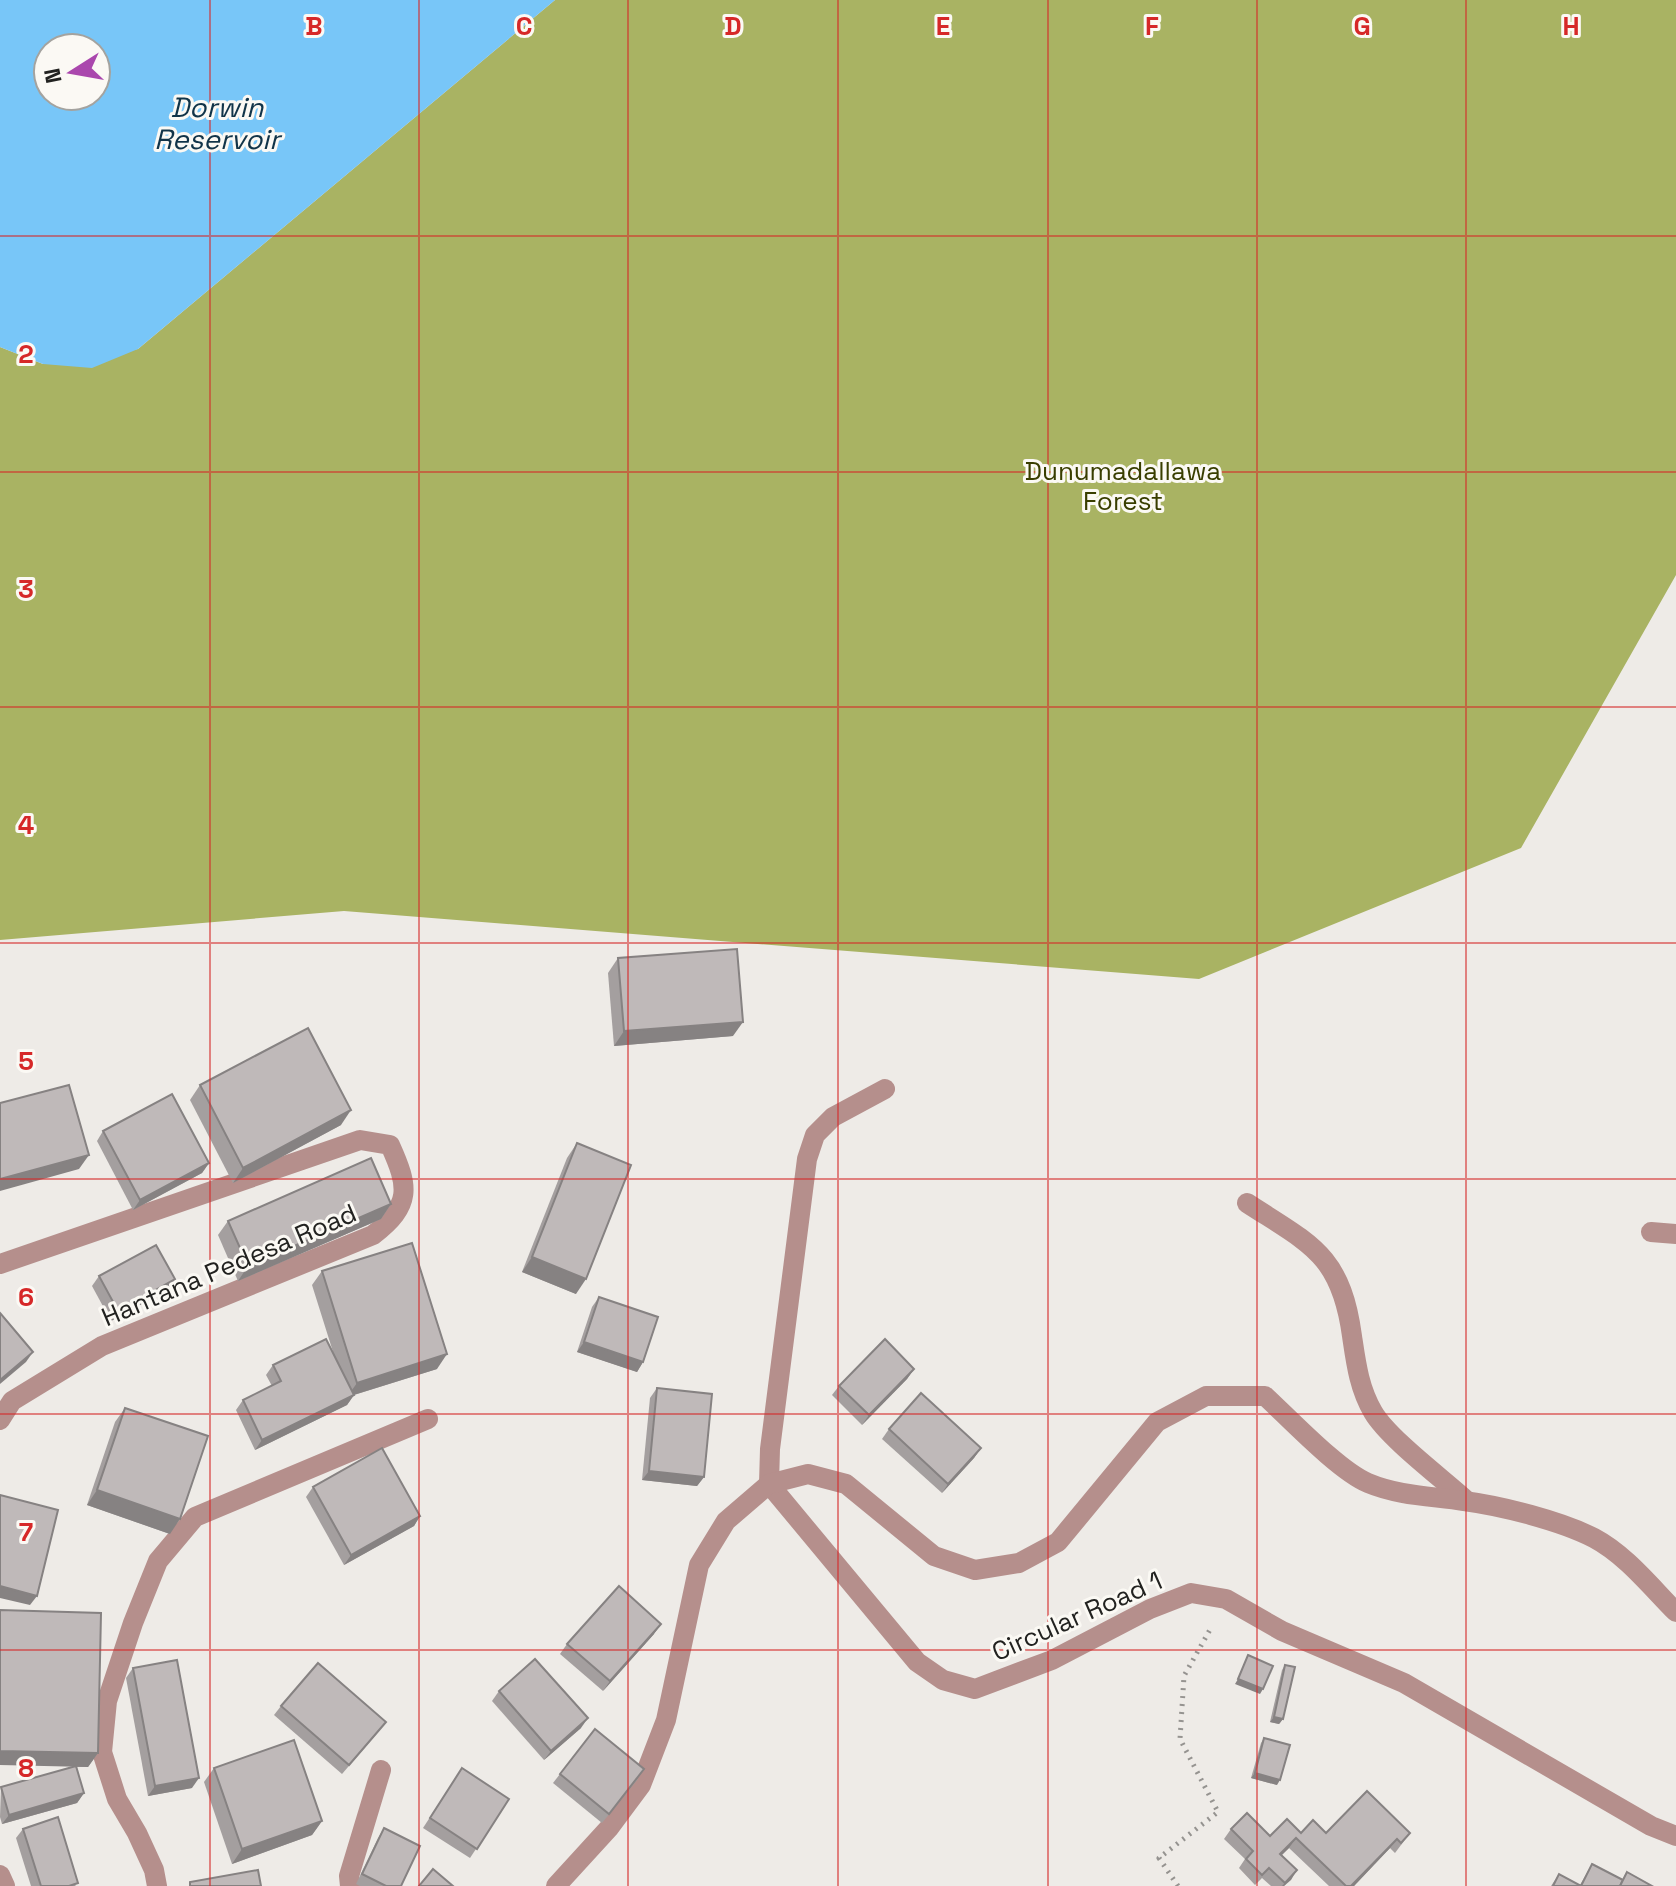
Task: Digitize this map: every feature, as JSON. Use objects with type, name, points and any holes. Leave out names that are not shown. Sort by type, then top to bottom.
[{"type":"street","points":[[769,1484],[770,1449],[807,1159],[815,1135],[833,1117],[885,1089]]},
{"type":"street","name":"Hantana Pedesa Road","points":[[0,1264],[360,1140],[390,1145],[404,1178],[401,1206],[390,1223],[373,1235],[102,1346],[12,1401],[0,1420]]},
{"type":"street","points":[[1247,1203],[1314,1247],[1337,1277],[1349,1308],[1359,1384],[1374,1415],[1467,1501]]},
{"type":"street","points":[[1651,1232],[1676,1234]]},
{"type":"street","points":[[556,1886],[609,1828],[641,1785],[666,1720],[699,1565],[726,1521],[769,1484],[808,1474],[846,1484],[934,1556],[975,1570],[1019,1563],[1058,1542],[1157,1422],[1206,1396],[1265,1396],[1332,1457],[1365,1482],[1402,1494],[1467,1501],[1556,1523],[1595,1539],[1627,1562],[1676,1612]]},
{"type":"street","points":[[157,1886],[154,1870],[137,1833],[117,1799],[102,1752],[107,1701],[158,1561],[195,1517],[428,1419]]},
{"type":"street","name":"Circular Road 1","points":[[769,1484],[917,1662],[943,1680],[975,1689],[1052,1660],[1150,1609],[1191,1593],[1226,1599],[1282,1631],[1404,1683],[1651,1826],[1676,1836]]},
{"type":"street","points":[[350,1886],[349,1876],[381,1770]]},
{"type":"street","points":[[0,1875],[5,1886]]},
{"type":"path","points":[[1178,1886],[1159,1858],[1218,1812],[1180,1739],[1184,1676],[1226,1599]]},
{"type":"green space","name":"Dunumadallawa Forest","points":[[555,0],[1676,0],[1676,575],[1521,848],[1199,979],[344,911],[0,940],[0,347],[43,364],[138,349]]},
{"type":"water","name":"Dorwin Reservoir","points":[[0,0],[555,0],[138,349],[92,368],[43,364],[0,347]]},
{"type":"building","points":[[737,949],[743,1022],[624,1031],[618,958]]},
{"type":"building","points":[[308,1028],[351,1110],[243,1168],[200,1085]]},
{"type":"building","points":[[69,1085],[89,1155],[0,1179],[0,1103]]},
{"type":"building","points":[[172,1094],[209,1163],[140,1200],[103,1131]]},
{"type":"building","points":[[577,1143],[631,1165],[586,1279],[532,1257]]},
{"type":"building","points":[[371,1158],[391,1204],[248,1266],[228,1221]]},
{"type":"building","points":[[412,1243],[447,1354],[357,1383],[322,1271]]},
{"type":"building","points":[[156,1245],[175,1279],[118,1311],[99,1276]]},
{"type":"building","points":[[599,1297],[658,1317],[643,1362],[584,1342]]},
{"type":"building","points":[[0,1313],[33,1352],[0,1380]]},
{"type":"building","points":[[326,1339],[354,1395],[262,1440],[243,1400],[281,1381],[273,1365]]},
{"type":"building","points":[[885,1339],[914,1369],[869,1415],[839,1386]]},
{"type":"building","points":[[657,1388],[712,1394],[704,1477],[649,1471]]},
{"type":"building","points":[[921,1393],[981,1448],[948,1484],[889,1429]]},
{"type":"building","points":[[125,1408],[208,1436],[180,1519],[97,1490]]},
{"type":"building","points":[[382,1448],[420,1516],[351,1555],[313,1487]]},
{"type":"building","points":[[0,1495],[58,1510],[37,1596],[0,1586]]},
{"type":"building","points":[[619,1586],[661,1624],[610,1681],[567,1644]]},
{"type":"building","points":[[0,1610],[101,1613],[98,1753],[0,1751]]},
{"type":"building","points":[[1248,1655],[1273,1666],[1263,1689],[1238,1679]]},
{"type":"building","points":[[535,1659],[588,1718],[551,1751],[499,1691]]},
{"type":"building","points":[[177,1660],[199,1778],[155,1786],[133,1668]]},
{"type":"building","points":[[318,1663],[386,1722],[349,1765],[281,1706]]},
{"type":"building","points":[[1285,1665],[1295,1667],[1283,1719],[1274,1717]]},
{"type":"building","points":[[595,1729],[644,1769],[609,1814],[560,1774]]},
{"type":"building","points":[[1264,1738],[1290,1745],[1280,1780],[1255,1773]]},
{"type":"building","points":[[294,1740],[322,1821],[242,1849],[214,1768]]},
{"type":"building","points":[[76,1766],[84,1793],[9,1815],[1,1787]]},
{"type":"building","points":[[462,1768],[509,1799],[477,1849],[430,1818]]},
{"type":"building","points":[[1367,1791],[1410,1833],[1401,1843],[1397,1839],[1351,1886],[1346,1886],[1296,1838],[1280,1854],[1297,1870],[1285,1883],[1269,1868],[1262,1875],[1246,1859],[1253,1851],[1231,1829],[1247,1813],[1270,1836],[1287,1819],[1301,1833],[1313,1820],[1326,1833]]},
{"type":"building","points":[[58,1817],[78,1883],[41,1886],[23,1829]]},
{"type":"building","points":[[384,1828],[420,1846],[401,1886],[386,1886],[362,1874]]},
{"type":"building","points":[[1592,1864],[1623,1880],[1620,1886],[1581,1886]]},
{"type":"building","points":[[433,1869],[453,1886],[419,1886]]},
{"type":"building","points":[[258,1870],[261,1886],[190,1886],[190,1882]]},
{"type":"building","points":[[1627,1872],[1652,1886],[1620,1886]]},
{"type":"building","points":[[1559,1874],[1581,1886],[1553,1886]]}]
